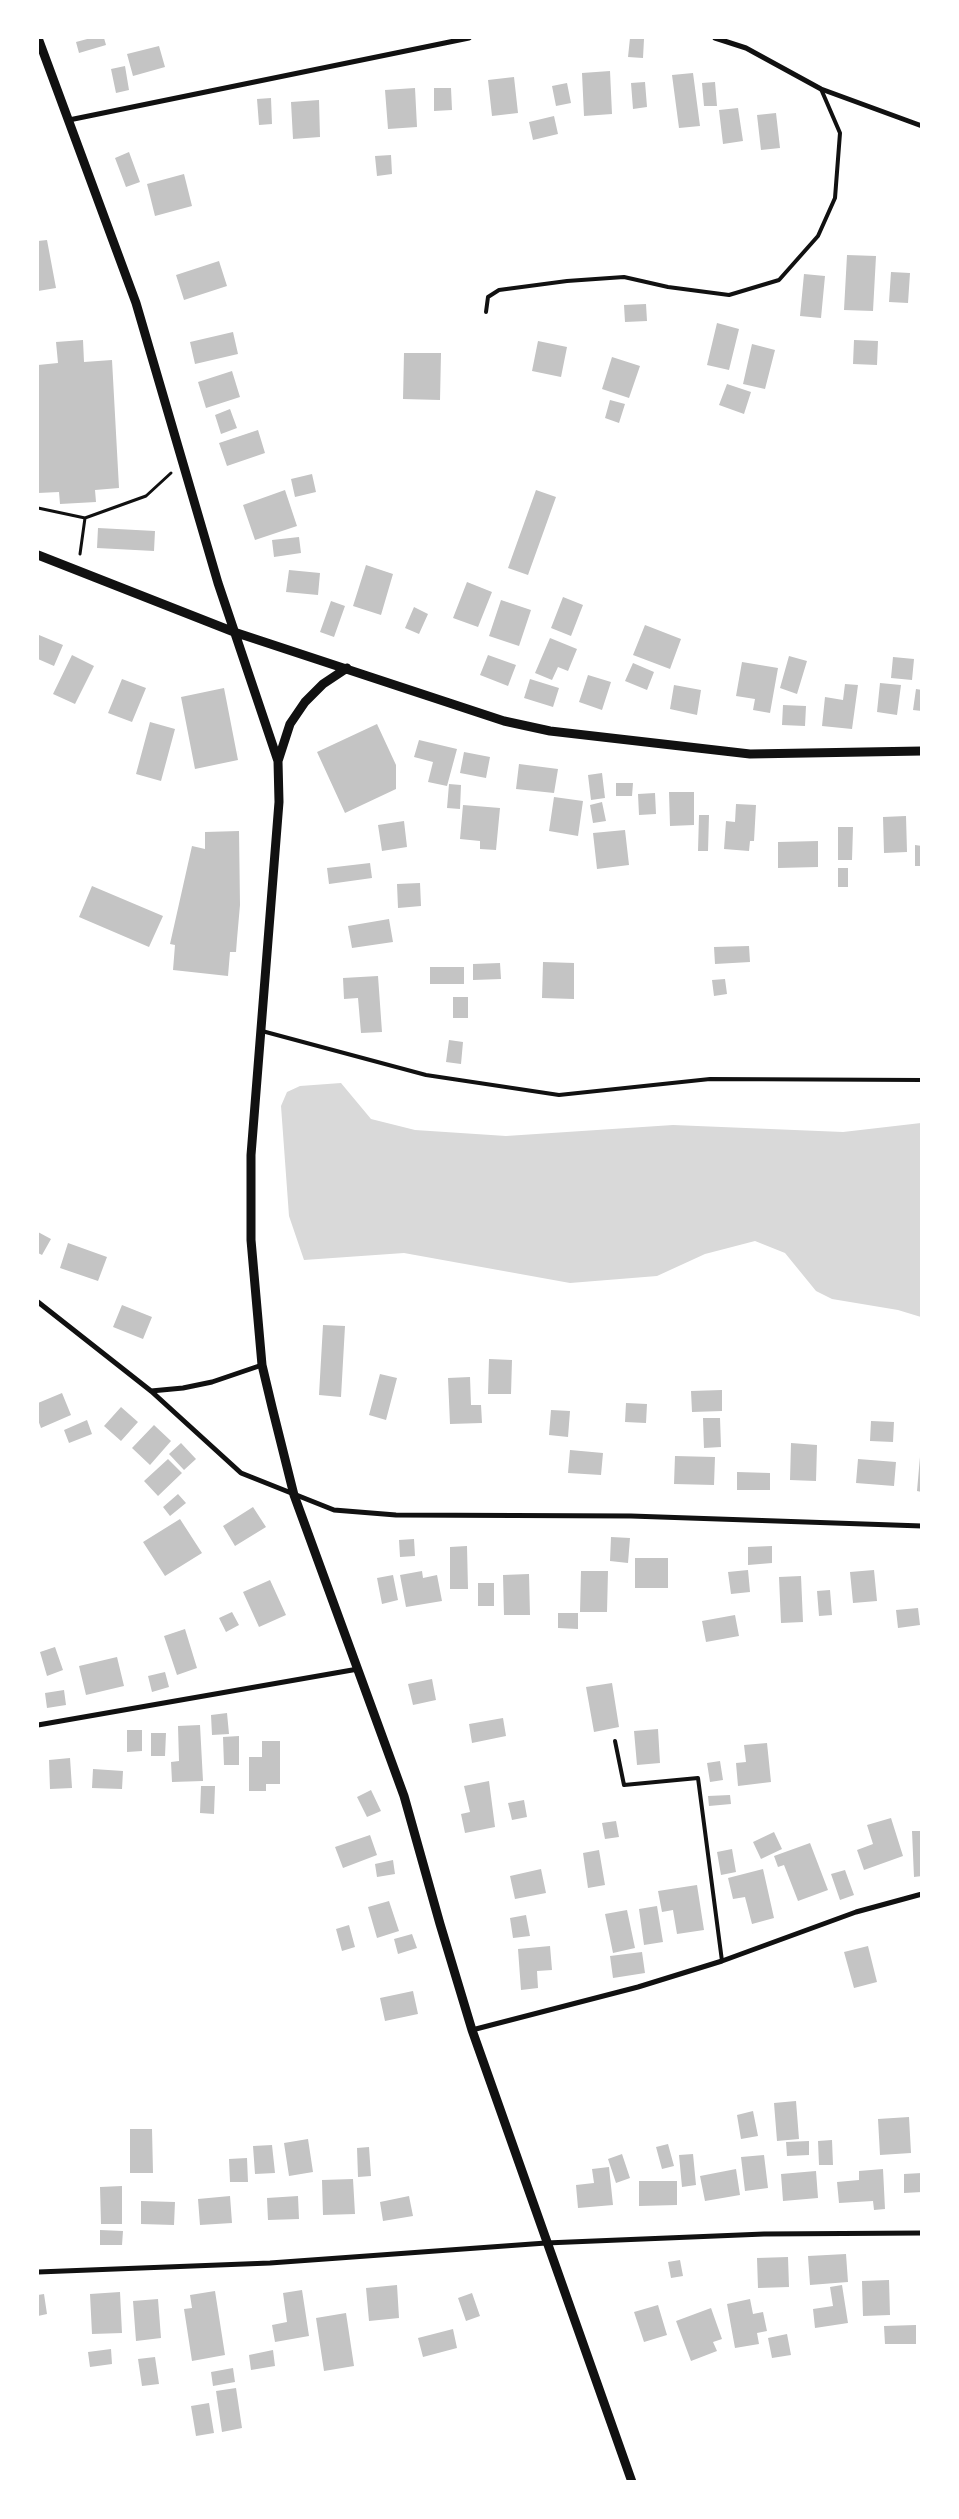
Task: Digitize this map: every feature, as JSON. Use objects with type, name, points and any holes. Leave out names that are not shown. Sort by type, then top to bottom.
[{"type":"street","points":[[38,38],[136,303],[182,463],[234,632],[278,761],[279,802],[251,1155],[251,1240],[262,1365],[294,1495],[404,1796],[472,2030],[632,2482]]},
{"type":"street","points":[[69,120],[469,38]]},
{"type":"street","points":[[715,38],[746,48],[821,89],[922,126]]},
{"type":"street","points":[[38,556],[234,632],[504,721],[550,731],[750,754],[922,751]]},
{"type":"street","points":[[278,761],[290,724],[305,702],[323,684],[347,668]]},
{"type":"street","points":[[38,1302],[151,1391],[241,1473],[334,1510],[396,1515],[631,1516],[922,1526]]},
{"type":"street","points":[[151,1391],[183,1388],[212,1382],[262,1365]]},
{"type":"street","points":[[38,1725],[359,1669]]},
{"type":"street","points":[[472,2030],[638,1987],[722,1961],[856,1912],[922,1894]]},
{"type":"street","points":[[38,2272],[270,2263],[546,2243],[764,2234],[922,2233]]},
{"type":"lane","points":[[486,312],[488,297],[499,290],[567,282],[624,277],[729,295],[778,280],[818,236],[835,198],[840,133],[821,89]]},
{"type":"lane","points":[[260,1031],[426,1075],[559,1094],[710,1079],[922,1080]]},
{"type":"lane","points":[[615,1741],[624,1785],[698,1778],[722,1961]]},
{"type":"path","points":[[38,508],[85,518],[146,496],[182,463]]},
{"type":"path","points":[[78,571],[85,518]]},
{"type":"shaded area","points":[[341,1083],[371,1119],[415,1130],[506,1136],[673,1125],[843,1132],[921,1123],[921,1317],[898,1310],[832,1299],[816,1291],[785,1253],[755,1241],[705,1254],[657,1276],[570,1283],[404,1253],[304,1260],[289,1216],[281,1106],[287,1092],[300,1086]]},
{"type":"building","points":[[91,38],[104,38],[106,45],[79,53],[76,42]]},
{"type":"building","points":[[630,38],[644,39],[643,58],[628,57]]},
{"type":"building","points":[[159,46],[165,67],[133,76],[127,54]]},
{"type":"building","points":[[125,66],[129,90],[116,93],[111,69]]},
{"type":"building","points":[[610,71],[612,114],[584,116],[582,73]]},
{"type":"building","points":[[693,73],[700,126],[679,128],[672,75]]},
{"type":"building","points":[[514,77],[518,113],[492,116],[488,80]]},
{"type":"building","points":[[645,82],[647,107],[633,109],[631,83]]},
{"type":"building","points":[[715,82],[717,106],[704,106],[702,83]]},
{"type":"building","points":[[567,83],[571,103],[556,106],[552,86]]},
{"type":"building","points":[[415,88],[417,127],[388,129],[385,90]]},
{"type":"building","points":[[434,88],[451,88],[452,110],[434,111]]},
{"type":"building","points":[[271,98],[272,124],[259,125],[257,99]]},
{"type":"building","points":[[319,100],[320,137],[293,139],[291,102]]},
{"type":"building","points":[[738,108],[743,141],[723,144],[719,110]]},
{"type":"building","points":[[776,113],[780,148],[761,150],[757,115]]},
{"type":"building","points":[[554,116],[558,134],[533,140],[529,122]]},
{"type":"building","points":[[129,152],[140,182],[126,187],[115,158]]},
{"type":"building","points":[[391,155],[392,174],[377,176],[375,156]]},
{"type":"building","points":[[184,174],[192,206],[155,216],[147,184]]},
{"type":"building","points":[[47,240],[56,288],[38,291],[38,241]]},
{"type":"building","points":[[847,255],[876,256],[873,311],[844,310]]},
{"type":"building","points":[[219,261],[227,286],[184,300],[176,275]]},
{"type":"building","points":[[891,272],[910,273],[908,303],[889,302]]},
{"type":"building","points":[[804,274],[825,276],[821,318],[800,316]]},
{"type":"building","points":[[646,304],[647,321],[625,322],[624,305]]},
{"type":"building","points":[[717,323],[739,329],[729,370],[707,365]]},
{"type":"building","points":[[233,332],[238,354],[195,364],[190,342]]},
{"type":"building","points":[[83,340],[84,362],[112,360],[119,488],[95,490],[96,502],[60,504],[59,492],[38,493],[38,365],[58,363],[56,342]]},
{"type":"building","points":[[854,340],[878,341],[877,365],[853,364]]},
{"type":"building","points":[[538,341],[567,347],[561,377],[532,371]]},
{"type":"building","points":[[752,344],[775,350],[765,389],[743,384]]},
{"type":"building","points":[[404,353],[441,353],[440,400],[403,399]]},
{"type":"building","points":[[612,357],[640,366],[629,398],[602,389]]},
{"type":"building","points":[[232,371],[240,397],[206,408],[198,382]]},
{"type":"building","points":[[727,384],[751,392],[744,414],[719,405]]},
{"type":"building","points":[[610,400],[625,404],[619,423],[605,418]]},
{"type":"building","points":[[230,409],[237,428],[221,434],[215,415]]},
{"type":"building","points":[[258,430],[265,453],[227,466],[219,443]]},
{"type":"building","points":[[312,474],[316,492],[295,497],[291,479]]},
{"type":"building","points":[[285,490],[297,526],[255,540],[243,505]]},
{"type":"building","points":[[536,490],[556,497],[528,575],[508,568]]},
{"type":"building","points":[[98,528],[155,531],[154,551],[97,548]]},
{"type":"building","points":[[299,537],[301,553],[274,557],[272,540]]},
{"type":"building","points":[[366,565],[393,574],[381,615],[353,606]]},
{"type":"building","points":[[289,570],[320,573],[318,595],[286,592]]},
{"type":"building","points":[[467,582],[492,592],[478,627],[453,618]]},
{"type":"building","points":[[563,597],[583,605],[571,636],[551,628]]},
{"type":"building","points":[[501,600],[531,610],[519,646],[489,636]]},
{"type":"building","points":[[331,601],[345,606],[334,637],[320,632]]},
{"type":"building","points":[[414,607],[428,614],[419,634],[405,628]]},
{"type":"building","points":[[645,625],[681,639],[670,669],[633,655]]},
{"type":"building","points":[[39,635],[63,645],[54,666],[38,659]]},
{"type":"building","points":[[550,638],[577,649],[568,671],[558,667],[552,680],[535,673]]},
{"type":"building","points":[[72,655],[94,666],[75,704],[53,694]]},
{"type":"building","points":[[488,655],[516,665],[508,686],[480,675]]},
{"type":"building","points":[[789,656],[807,661],[797,694],[780,688]]},
{"type":"building","points":[[893,657],[914,659],[912,680],[891,678]]},
{"type":"building","points":[[742,662],[778,668],[770,713],[753,710],[755,699],[736,696]]},
{"type":"building","points":[[633,663],[654,672],[647,690],[625,681]]},
{"type":"building","points":[[588,675],[611,682],[602,710],[579,702]]},
{"type":"building","points":[[122,679],[146,688],[132,722],[108,713]]},
{"type":"building","points":[[530,679],[559,688],[553,707],[524,698]]},
{"type":"building","points":[[880,683],[901,685],[897,715],[877,712]]},
{"type":"building","points":[[845,684],[858,685],[852,729],[822,726],[825,697],[843,700]]},
{"type":"building","points":[[674,685],[701,690],[697,715],[670,709]]},
{"type":"building","points":[[224,688],[238,760],[195,769],[181,697]]},
{"type":"building","points":[[916,689],[922,690],[922,711],[913,710]]},
{"type":"building","points":[[783,705],[806,706],[805,726],[782,725]]},
{"type":"building","points":[[150,722],[175,729],[161,781],[136,774]]},
{"type":"building","points":[[377,724],[396,765],[396,789],[345,813],[317,752]]},
{"type":"building","points":[[419,740],[457,749],[447,786],[428,782],[433,762],[414,757]]},
{"type":"building","points":[[464,752],[490,757],[486,778],[460,773]]},
{"type":"building","points":[[519,764],[558,769],[554,793],[516,789]]},
{"type":"building","points":[[602,773],[605,798],[591,800],[588,775]]},
{"type":"building","points":[[616,783],[633,783],[632,796],[616,796]]},
{"type":"building","points":[[449,784],[461,785],[460,809],[447,808]]},
{"type":"building","points":[[669,792],[694,792],[694,825],[670,826]]},
{"type":"building","points":[[655,793],[656,814],[639,815],[638,794]]},
{"type":"building","points":[[554,797],[583,801],[578,836],[549,831]]},
{"type":"building","points":[[602,802],[606,821],[593,823],[590,805]]},
{"type":"building","points":[[736,804],[756,805],[754,841],[750,841],[749,851],[724,849],[726,821],[735,822]]},
{"type":"building","points":[[463,805],[500,808],[496,850],[480,849],[480,841],[460,839]]},
{"type":"building","points":[[699,815],[709,815],[708,851],[698,851]]},
{"type":"building","points":[[906,816],[907,852],[884,853],[883,817]]},
{"type":"building","points":[[404,821],[407,847],[382,851],[378,825]]},
{"type":"building","points":[[838,827],[853,827],[852,860],[838,860]]},
{"type":"building","points":[[625,830],[629,865],[597,869],[593,833]]},
{"type":"building","points":[[239,831],[240,905],[236,952],[230,952],[228,976],[173,970],[175,945],[170,944],[192,846],[205,849],[205,832]]},
{"type":"building","points":[[818,841],[818,867],[778,868],[778,842]]},
{"type":"building","points":[[915,845],[922,846],[922,866],[915,866]]},
{"type":"building","points":[[370,863],[372,878],[329,884],[327,868]]},
{"type":"building","points":[[838,868],[848,868],[848,887],[838,887]]},
{"type":"building","points":[[420,883],[421,906],[398,908],[397,884]]},
{"type":"building","points":[[92,886],[163,916],[149,947],[79,917]]},
{"type":"building","points":[[389,919],[393,942],[352,948],[348,926]]},
{"type":"building","points":[[749,946],[750,962],[715,964],[714,947]]},
{"type":"building","points":[[543,962],[574,963],[574,999],[542,998]]},
{"type":"building","points":[[500,963],[501,979],[473,980],[473,964]]},
{"type":"building","points":[[430,967],[464,967],[464,984],[430,984]]},
{"type":"building","points":[[378,976],[382,1032],[361,1033],[358,998],[344,999],[343,978]]},
{"type":"building","points":[[725,979],[727,994],[714,996],[712,980]]},
{"type":"building","points":[[453,997],[468,997],[468,1018],[453,1018]]},
{"type":"building","points":[[449,1040],[463,1042],[461,1064],[446,1062]]},
{"type":"building","points":[[38,1232],[51,1239],[42,1255],[38,1253]]},
{"type":"building","points":[[68,1243],[107,1257],[98,1281],[60,1268]]},
{"type":"building","points":[[122,1305],[152,1317],[143,1339],[113,1327]]},
{"type":"building","points":[[323,1325],[345,1326],[341,1397],[319,1395]]},
{"type":"building","points":[[489,1359],[512,1360],[511,1394],[488,1394]]},
{"type":"building","points":[[380,1374],[397,1378],[386,1420],[369,1415]]},
{"type":"building","points":[[470,1377],[471,1405],[481,1405],[482,1423],[450,1424],[448,1378]]},
{"type":"building","points":[[722,1390],[722,1411],[692,1412],[691,1391]]},
{"type":"building","points":[[62,1393],[71,1415],[41,1428],[38,1420],[38,1403]]},
{"type":"building","points":[[626,1403],[647,1404],[646,1423],[625,1422]]},
{"type":"building","points":[[121,1407],[138,1422],[121,1441],[104,1426]]},
{"type":"building","points":[[551,1410],[570,1411],[568,1437],[549,1435]]},
{"type":"building","points":[[703,1418],[720,1418],[721,1447],[704,1448]]},
{"type":"building","points":[[87,1420],[92,1434],[69,1443],[64,1430]]},
{"type":"building","points":[[871,1421],[894,1422],[893,1442],[870,1441]]},
{"type":"building","points":[[154,1425],[171,1441],[150,1465],[132,1448]]},
{"type":"building","points":[[181,1443],[196,1459],[184,1470],[169,1454]]},
{"type":"building","points":[[791,1443],[817,1445],[816,1481],[790,1480]]},
{"type":"building","points":[[570,1450],[603,1453],[601,1475],[568,1473]]},
{"type":"building","points":[[675,1456],[715,1457],[714,1485],[674,1484]]},
{"type":"building","points":[[920,1457],[922,1457],[922,1492],[917,1491]]},
{"type":"building","points":[[168,1459],[182,1473],[158,1496],[144,1481]]},
{"type":"building","points":[[858,1459],[896,1462],[894,1486],[856,1483]]},
{"type":"building","points":[[737,1472],[770,1473],[770,1490],[737,1490]]},
{"type":"building","points":[[178,1494],[186,1503],[170,1516],[163,1507]]},
{"type":"building","points":[[253,1507],[266,1527],[235,1546],[223,1526]]},
{"type":"building","points":[[180,1519],[202,1553],[165,1576],[143,1542]]},
{"type":"building","points":[[611,1537],[630,1538],[628,1563],[610,1561]]},
{"type":"building","points":[[414,1539],[415,1556],[400,1557],[399,1540]]},
{"type":"building","points":[[467,1546],[468,1589],[450,1589],[450,1547]]},
{"type":"building","points":[[772,1546],[772,1563],[748,1565],[748,1547]]},
{"type":"building","points":[[635,1558],[668,1558],[668,1588],[635,1588]]},
{"type":"building","points":[[748,1570],[750,1592],[731,1594],[728,1572]]},
{"type":"building","points":[[874,1570],[877,1601],[853,1603],[850,1572]]},
{"type":"building","points":[[422,1571],[423,1578],[437,1575],[442,1601],[406,1607],[400,1575]]},
{"type":"building","points":[[581,1571],[608,1571],[607,1612],[580,1612]]},
{"type":"building","points":[[529,1574],[530,1615],[504,1615],[503,1575]]},
{"type":"building","points":[[393,1575],[398,1600],[382,1604],[377,1578]]},
{"type":"building","points":[[801,1576],[803,1622],[781,1623],[779,1577]]},
{"type":"building","points":[[270,1580],[286,1615],[259,1627],[243,1592]]},
{"type":"building","points":[[478,1583],[494,1583],[494,1606],[478,1606]]},
{"type":"building","points":[[830,1590],[832,1615],[819,1616],[817,1591]]},
{"type":"building","points":[[918,1608],[920,1625],[898,1628],[896,1610]]},
{"type":"building","points":[[232,1612],[239,1625],[226,1632],[219,1618]]},
{"type":"building","points":[[558,1613],[578,1613],[578,1629],[558,1628]]},
{"type":"building","points":[[735,1615],[739,1636],[706,1642],[702,1621]]},
{"type":"building","points":[[185,1629],[197,1668],[177,1675],[164,1636]]},
{"type":"building","points":[[55,1647],[63,1670],[47,1676],[40,1652]]},
{"type":"building","points":[[117,1657],[124,1686],[86,1695],[79,1666]]},
{"type":"building","points":[[165,1672],[169,1687],[152,1692],[148,1676]]},
{"type":"building","points":[[432,1679],[436,1700],[413,1705],[408,1684]]},
{"type":"building","points":[[612,1683],[619,1727],[594,1732],[586,1687]]},
{"type":"building","points":[[64,1690],[66,1705],[47,1708],[45,1693]]},
{"type":"building","points":[[227,1713],[229,1734],[212,1735],[211,1715]]},
{"type":"building","points":[[503,1718],[506,1736],[472,1743],[469,1724]]},
{"type":"building","points":[[200,1725],[203,1781],[172,1782],[171,1762],[179,1761],[178,1726]]},
{"type":"building","points":[[658,1729],[660,1763],[637,1765],[634,1731]]},
{"type":"building","points":[[127,1730],[142,1730],[142,1751],[127,1752]]},
{"type":"building","points":[[151,1733],[166,1733],[165,1756],[151,1756]]},
{"type":"building","points":[[239,1736],[239,1765],[224,1765],[223,1737]]},
{"type":"building","points":[[262,1741],[280,1741],[280,1784],[266,1784],[266,1791],[249,1791],[249,1757],[262,1757]]},
{"type":"building","points":[[767,1743],[771,1782],[738,1786],[736,1763],[746,1762],[744,1745]]},
{"type":"building","points":[[70,1758],[72,1788],[50,1789],[49,1760]]},
{"type":"building","points":[[720,1761],[723,1780],[710,1782],[707,1763]]},
{"type":"building","points":[[93,1769],[123,1771],[122,1789],[92,1788]]},
{"type":"building","points":[[489,1781],[495,1827],[465,1833],[461,1814],[470,1812],[464,1786]]},
{"type":"building","points":[[201,1786],[215,1786],[214,1814],[200,1813]]},
{"type":"building","points":[[371,1790],[381,1811],[367,1817],[357,1797]]},
{"type":"building","points":[[730,1795],[731,1804],[709,1806],[708,1796]]},
{"type":"building","points":[[524,1800],[527,1817],[512,1820],[508,1803]]},
{"type":"building","points":[[891,1818],[903,1856],[864,1870],[857,1850],[873,1844],[867,1825]]},
{"type":"building","points":[[616,1821],[619,1837],[605,1839],[602,1823]]},
{"type":"building","points":[[912,1831],[922,1831],[922,1876],[914,1877]]},
{"type":"building","points":[[774,1832],[782,1849],[761,1859],[753,1842]]},
{"type":"building","points":[[370,1835],[377,1855],[343,1868],[335,1847]]},
{"type":"building","points":[[810,1843],[828,1890],[798,1901],[784,1865],[778,1867],[774,1856]]},
{"type":"building","points":[[732,1849],[736,1872],[721,1875],[717,1852]]},
{"type":"building","points":[[599,1850],[605,1885],[588,1888],[583,1853]]},
{"type":"building","points":[[393,1860],[395,1874],[377,1877],[375,1864]]},
{"type":"building","points":[[541,1869],[546,1893],[515,1899],[510,1876]]},
{"type":"building","points":[[763,1869],[774,1918],[752,1924],[745,1897],[733,1899],[728,1878]]},
{"type":"building","points":[[845,1870],[854,1895],[840,1900],[831,1874]]},
{"type":"building","points":[[697,1885],[704,1930],[677,1934],[673,1910],[662,1912],[658,1891]]},
{"type":"building","points":[[389,1901],[399,1931],[377,1938],[368,1907]]},
{"type":"building","points":[[657,1906],[663,1942],[644,1945],[639,1909]]},
{"type":"building","points":[[627,1910],[635,1948],[613,1953],[605,1914]]},
{"type":"building","points":[[526,1915],[530,1936],[513,1938],[510,1918]]},
{"type":"building","points":[[349,1925],[355,1947],[342,1951],[336,1929]]},
{"type":"building","points":[[412,1934],[417,1948],[398,1954],[394,1939]]},
{"type":"building","points":[[550,1946],[552,1970],[537,1971],[538,1988],[521,1990],[518,1949]]},
{"type":"building","points":[[868,1946],[877,1982],[854,1988],[844,1952]]},
{"type":"building","points":[[642,1952],[645,1973],[613,1978],[610,1956]]},
{"type":"building","points":[[413,1991],[418,2014],[385,2021],[380,1998]]},
{"type":"building","points":[[796,2101],[799,2139],[777,2141],[774,2103]]},
{"type":"building","points":[[753,2111],[758,2136],[741,2139],[737,2115]]},
{"type":"building","points":[[909,2117],[911,2153],[880,2155],[878,2119]]},
{"type":"building","points":[[130,2129],[152,2129],[153,2173],[130,2173]]},
{"type":"building","points":[[308,2139],[313,2172],[289,2176],[284,2143]]},
{"type":"building","points":[[832,2140],[833,2165],[819,2165],[818,2141]]},
{"type":"building","points":[[809,2141],[809,2155],[787,2156],[786,2142]]},
{"type":"building","points":[[668,2144],[674,2166],[662,2169],[656,2147]]},
{"type":"building","points":[[272,2145],[275,2173],[255,2174],[253,2146]]},
{"type":"building","points":[[369,2147],[371,2176],[358,2177],[357,2148]]},
{"type":"building","points":[[622,2154],[630,2178],[616,2183],[608,2159]]},
{"type":"building","points":[[693,2154],[696,2185],[682,2187],[679,2155]]},
{"type":"building","points":[[764,2155],[768,2188],[745,2191],[741,2157]]},
{"type":"building","points":[[247,2158],[248,2182],[230,2182],[229,2159]]},
{"type":"building","points":[[609,2167],[613,2205],[578,2208],[576,2185],[594,2183],[592,2169]]},
{"type":"building","points":[[736,2169],[740,2195],[705,2201],[700,2176]]},
{"type":"building","points":[[883,2169],[885,2209],[874,2210],[873,2201],[839,2203],[837,2182],[859,2180],[859,2171]]},
{"type":"building","points":[[816,2171],[818,2198],[783,2201],[781,2174]]},
{"type":"building","points":[[922,2173],[922,2192],[904,2193],[904,2174]]},
{"type":"building","points":[[353,2179],[355,2214],[323,2215],[322,2180]]},
{"type":"building","points":[[639,2181],[677,2181],[677,2205],[639,2206]]},
{"type":"building","points":[[122,2186],[122,2224],[101,2224],[100,2187]]},
{"type":"building","points":[[230,2196],[232,2223],[200,2225],[198,2199]]},
{"type":"building","points":[[298,2196],[299,2219],[268,2220],[267,2198]]},
{"type":"building","points":[[409,2196],[413,2216],[383,2221],[380,2202]]},
{"type":"building","points":[[141,2201],[175,2202],[174,2225],[141,2224]]},
{"type":"building","points":[[100,2230],[123,2231],[122,2245],[100,2245]]},
{"type":"building","points":[[846,2254],[848,2282],[810,2285],[808,2256]]},
{"type":"building","points":[[788,2257],[789,2287],[758,2288],[757,2258]]},
{"type":"building","points":[[680,2260],[683,2276],[671,2278],[668,2262]]},
{"type":"building","points":[[889,2280],[890,2315],[863,2316],[862,2281]]},
{"type":"building","points":[[397,2285],[399,2318],[369,2321],[366,2288]]},
{"type":"building","points":[[842,2285],[848,2323],[815,2328],[813,2309],[833,2306],[830,2287]]},
{"type":"building","points":[[302,2290],[309,2336],[275,2342],[272,2325],[287,2322],[283,2293]]},
{"type":"building","points":[[215,2291],[225,2355],[192,2361],[184,2309],[192,2308],[190,2295]]},
{"type":"building","points":[[120,2292],[122,2333],[92,2334],[90,2294]]},
{"type":"building","points":[[472,2293],[480,2316],[466,2321],[458,2298]]},
{"type":"building","points":[[44,2294],[47,2314],[38,2316],[38,2295]]},
{"type":"building","points":[[158,2299],[161,2338],[136,2341],[133,2301]]},
{"type":"building","points":[[750,2299],[753,2314],[763,2312],[767,2331],[757,2333],[759,2344],[735,2348],[727,2304]]},
{"type":"building","points":[[658,2305],[667,2335],[644,2342],[634,2312]]},
{"type":"building","points":[[711,2308],[722,2339],[713,2342],[717,2351],[691,2361],[676,2321]]},
{"type":"building","points":[[346,2313],[354,2366],[324,2371],[316,2318]]},
{"type":"building","points":[[916,2325],[916,2344],[885,2344],[884,2326]]},
{"type":"building","points":[[453,2329],[457,2348],[423,2357],[418,2338]]},
{"type":"building","points":[[787,2334],[791,2355],[772,2358],[768,2338]]},
{"type":"building","points":[[111,2349],[112,2364],[90,2367],[88,2352]]},
{"type":"building","points":[[273,2350],[275,2366],[251,2370],[249,2355]]},
{"type":"building","points":[[155,2357],[159,2384],[142,2386],[138,2359]]},
{"type":"building","points":[[233,2368],[235,2382],[213,2386],[211,2372]]},
{"type":"building","points":[[236,2388],[242,2428],[222,2432],[216,2391]]},
{"type":"building","points":[[209,2403],[214,2433],[196,2436],[191,2406]]}]
